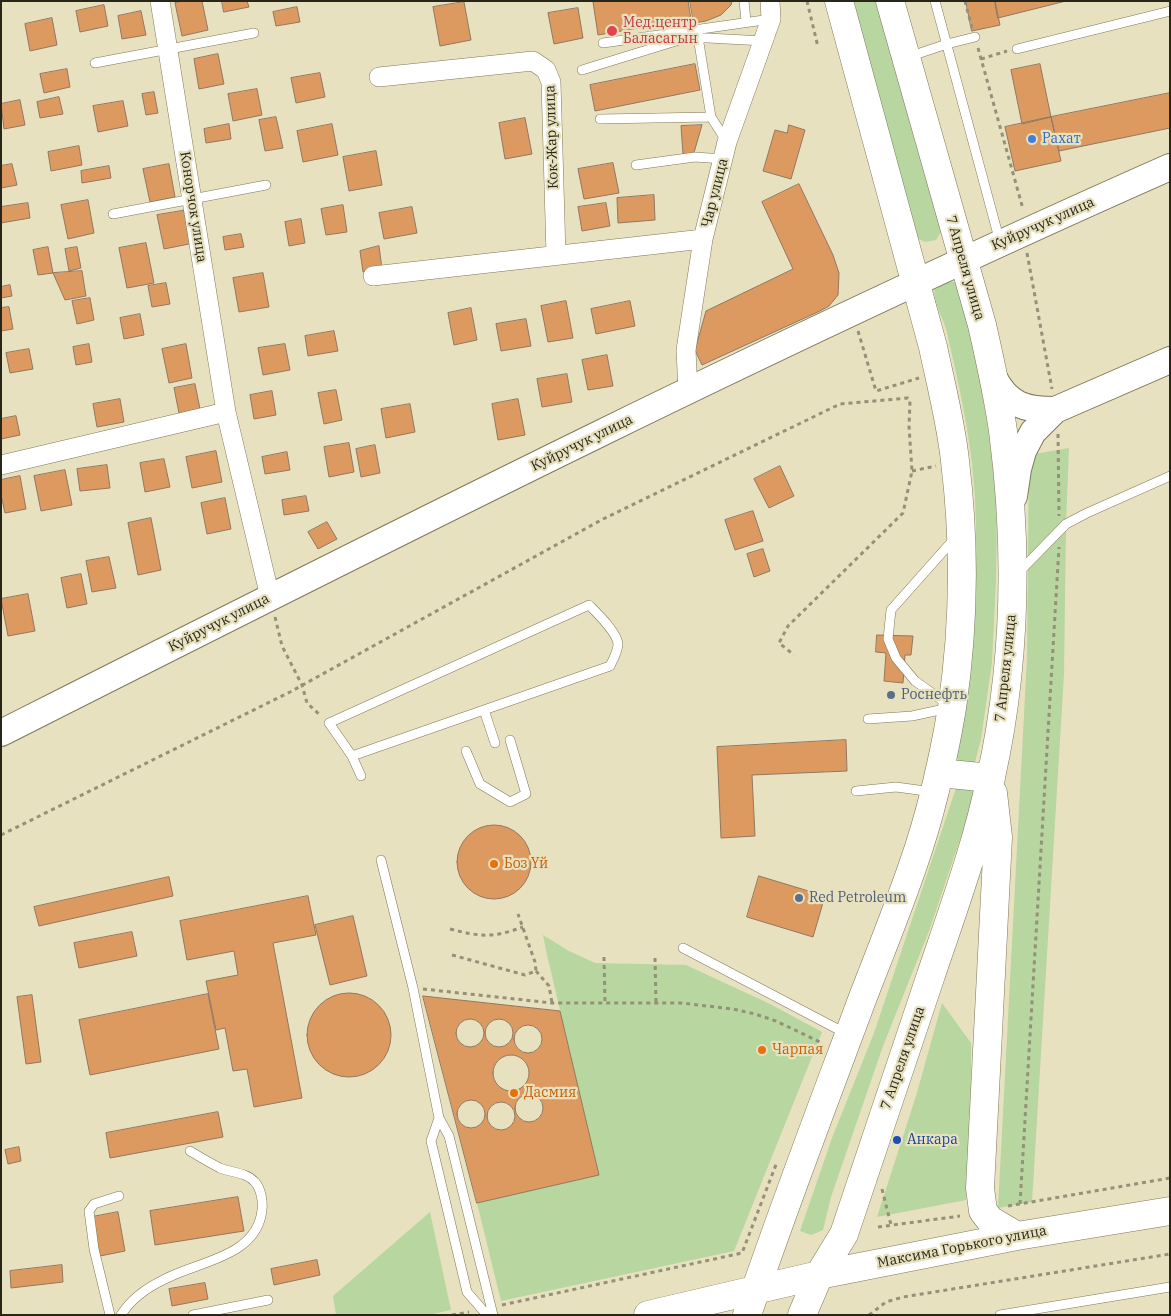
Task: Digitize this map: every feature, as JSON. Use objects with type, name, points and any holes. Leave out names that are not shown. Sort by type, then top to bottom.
[{"type":"main road","points":[[748,1315],[839,1030],[913,866],[937,783],[952,707],[960,633],[962,586],[961,530],[955,460],[946,405],[933,347],[839,1]]},
{"type":"main road","name":"7 Апреля улица","points":[[802,1315],[819,1275],[844,1234],[968,870],[991,778],[1004,699],[1010,645],[1013,578],[1011,523],[1002,429],[994,378],[982,325],[890,1]]},
{"type":"main road","points":[[937,783],[991,778],[998,837],[980,1188],[983,1211],[990,1220],[1016,1236]]},
{"type":"main road","name":"Максима Горького улица","points":[[648,1315],[819,1275],[1016,1236],[1170,1211]]},
{"type":"street","name":"Конорчок улица","points":[[160,1],[226,412],[270,597]]},
{"type":"street","name":"Чар улица","points":[[688,391],[686,350],[703,239],[725,151],[765,41],[771,10]]},
{"type":"street","name":"Кок-Жар улица","points":[[379,77],[533,61],[546,70],[551,82],[556,255]]},
{"type":"street","name":"Куйручук улица","points":[[1,733],[270,597],[688,391],[915,282],[1170,167]]},
{"type":"street","points":[[373,276],[703,239]]},
{"type":"street","points":[[1011,523],[1018,469],[1023,451],[1033,432],[1055,411],[1170,360]]},
{"type":"street","points":[[994,378],[1004,395],[1012,402],[1026,407],[1055,411]]},
{"type":"street","points":[[1,465],[226,412]]},
{"type":"lane","points":[[744,1],[746,21]]},
{"type":"lane","points":[[935,1],[1000,243]]},
{"type":"lane","points":[[602,43],[746,21],[771,10]]},
{"type":"lane","points":[[1017,49],[1170,11]]},
{"type":"lane","points":[[95,63],[254,33]]},
{"type":"lane","points":[[582,70],[689,37],[765,41]]},
{"type":"lane","points":[[636,165],[725,151],[710,118],[698,37]]},
{"type":"lane","points":[[906,58],[975,37]]},
{"type":"lane","points":[[600,119],[710,118]]},
{"type":"lane","points":[[114,214],[266,185]]},
{"type":"lane","points":[[1013,578],[1066,524],[1087,512],[1170,476]]},
{"type":"lane","points":[[952,707],[915,681],[896,658],[888,639],[891,610],[943,554],[961,530]]},
{"type":"lane","points":[[352,756],[610,666],[618,643],[613,633],[589,605],[328,723],[352,756],[361,776]]},
{"type":"lane","points":[[868,719],[912,716],[952,707]]},
{"type":"lane","points":[[484,710],[495,743]]},
{"type":"lane","points":[[466,751],[480,784],[510,802],[526,794],[510,740]]},
{"type":"lane","points":[[856,792],[937,783]]},
{"type":"lane","points":[[381,860],[413,988],[439,1118],[450,1136],[488,1311]]},
{"type":"lane","points":[[683,948],[839,1030]]},
{"type":"lane","points":[[439,1118],[431,1141],[467,1292],[488,1311]]},
{"type":"lane","points":[[121,1315],[129,1304],[142,1293],[166,1279],[230,1253],[252,1238],[257,1229],[262,1216],[263,1204],[256,1183],[246,1175],[220,1168],[190,1151]]},
{"type":"lane","points":[[110,1315],[94,1249],[89,1211],[94,1204],[119,1196]]},
{"type":"lane","points":[[1000,1315],[1170,1287]]},
{"type":"lane","points":[[193,1315],[268,1300]]},
{"type":"path","points":[[807,1],[818,47]]},
{"type":"path","points":[[965,1],[1022,210],[1032,206]]},
{"type":"path","points":[[981,59],[1017,49]]},
{"type":"path","points":[[1020,1204],[1059,531],[1055,411],[1028,257]]},
{"type":"path","points":[[859,333],[876,391],[919,378]]},
{"type":"path","points":[[1,835],[302,685],[604,520],[840,404],[908,398],[910,401],[909,426],[912,471],[904,513],[788,626],[779,643],[794,655]]},
{"type":"path","points":[[936,465],[938,473]]},
{"type":"path","points":[[270,597],[282,646],[302,685],[307,703],[328,723]]},
{"type":"path","points":[[518,914],[535,962],[536,971],[549,986],[552,1003]]},
{"type":"path","points":[[450,929],[486,936],[503,934],[523,927]]},
{"type":"path","points":[[452,955],[525,975],[536,971]]},
{"type":"path","points":[[604,957],[605,1002]]},
{"type":"path","points":[[655,958],[656,1003]]},
{"type":"path","points":[[413,988],[552,1003],[605,1002],[707,1006],[755,1014],[776,1021],[822,1043],[839,1030]]},
{"type":"path","points":[[452,1315],[488,1311],[742,1253],[780,1153]]},
{"type":"path","points":[[1005,1206],[1170,1178]]},
{"type":"path","points":[[884,1182],[882,1190],[891,1225]]},
{"type":"path","points":[[878,1227],[960,1216]]},
{"type":"path","points":[[869,1315],[886,1302],[903,1297],[1170,1254]]},
{"type":"green space","points":[[851,1],[881,1],[941,222],[941,232],[936,240],[925,242],[917,238]]},
{"type":"green space","points":[[957,282],[971,323],[989,436],[997,502],[992,662],[981,739],[975,762],[970,766],[960,765],[957,758],[974,611],[976,574],[975,501],[970,448],[961,398],[947,333],[934,296],[934,290],[945,283]]},
{"type":"green space","points":[[1069,448],[1064,674],[1032,1202],[998,1208],[1027,658],[1029,455]]},
{"type":"green space","points":[[957,785],[976,792],[929,931],[883,1046],[831,1197],[823,1230],[811,1235],[800,1231],[832,1138],[874,1033]]},
{"type":"green space","points":[[543,935],[569,951],[595,963],[686,965],[770,1004],[822,1032],[734,1251],[501,1301],[477,1203],[599,1175]]},
{"type":"green space","points":[[942,1003],[971,1043],[966,1200],[877,1217],[916,1096]]},
{"type":"green space","points":[[430,1212],[451,1310],[428,1315],[336,1315],[333,1296]]},
{"type":"building","points":[[202,1],[208,30],[182,36],[175,3]]},
{"type":"building","points":[[222,1],[247,1],[249,7],[224,12]]},
{"type":"building","points":[[688,1],[691,19],[598,35],[593,2]]},
{"type":"building","points":[[690,1],[732,1],[731,5],[721,15],[694,23]]},
{"type":"building","points":[[966,1],[995,1],[1000,25],[972,31]]},
{"type":"building","points":[[995,1],[1066,1],[998,18]]},
{"type":"building","points":[[464,2],[471,40],[440,46],[433,7]]},
{"type":"building","points":[[104,5],[108,26],[80,32],[76,11]]},
{"type":"building","points":[[297,7],[300,22],[276,26],[273,12]]},
{"type":"building","points":[[578,8],[583,38],[554,44],[548,13]]},
{"type":"building","points":[[141,11],[146,35],[122,39],[118,16]]},
{"type":"building","points":[[52,18],[57,45],[30,51],[25,24]]},
{"type":"building","points":[[218,54],[224,84],[199,89],[194,59]]},
{"type":"building","points":[[695,64],[700,90],[595,111],[590,85]]},
{"type":"building","points":[[1040,64],[1051,117],[1022,124],[1011,70]]},
{"type":"building","points":[[67,69],[70,87],[44,93],[40,74]]},
{"type":"building","points":[[320,73],[325,97],[296,103],[291,78]]},
{"type":"building","points":[[257,89],[262,115],[233,121],[228,94]]},
{"type":"building","points":[[154,92],[158,113],[146,115],[142,94]]},
{"type":"building","points":[[1170,93],[1170,128],[1059,151],[1051,117]]},
{"type":"building","points":[[59,97],[63,114],[40,118],[37,102]]},
{"type":"building","points":[[20,100],[25,125],[4,129],[1,104]]},
{"type":"building","points":[[123,101],[128,126],[98,132],[93,106]]},
{"type":"building","points":[[276,117],[283,148],[265,151],[259,120]]},
{"type":"building","name":"Рахат","points":[[1051,117],[1061,161],[1015,171],[1005,127]]},
{"type":"building","points":[[525,118],[532,154],[505,159],[499,123]]},
{"type":"building","points":[[229,124],[231,139],[206,143],[204,129]]},
{"type":"building","points":[[332,124],[338,155],[303,162],[297,131]]},
{"type":"building","points":[[702,125],[693,156],[683,154],[681,126]]},
{"type":"building","points":[[789,125],[805,130],[791,179],[763,171],[775,130],[787,133]]},
{"type":"building","points":[[79,146],[82,165],[51,171],[48,152]]},
{"type":"building","points":[[376,151],[382,185],[349,191],[343,157]]},
{"type":"building","points":[[613,163],[619,193],[584,199],[578,169]]},
{"type":"building","points":[[12,164],[17,185],[1,188],[1,166]]},
{"type":"building","points":[[169,164],[175,197],[150,202],[143,169]]},
{"type":"building","points":[[109,166],[111,178],[82,183],[81,171]]},
{"type":"building","points":[[799,184],[833,255],[839,273],[838,295],[829,306],[820,311],[702,365],[695,350],[706,311],[793,269],[762,202]]},
{"type":"building","points":[[654,195],[655,220],[618,223],[617,198]]},
{"type":"building","points":[[88,200],[94,233],[68,239],[61,205]]},
{"type":"building","points":[[28,203],[30,218],[1,223],[1,207]]},
{"type":"building","points":[[606,203],[610,226],[582,231],[578,207]]},
{"type":"building","points":[[343,205],[347,232],[326,235],[321,209]]},
{"type":"building","points":[[412,207],[417,233],[384,239],[379,213]]},
{"type":"building","points":[[188,210],[194,243],[164,249],[157,215]]},
{"type":"building","points":[[301,219],[305,243],[289,246],[285,222]]},
{"type":"building","points":[[241,234],[244,247],[225,250],[223,237]]},
{"type":"building","points":[[146,243],[154,283],[127,288],[119,248]]},
{"type":"building","points":[[379,246],[382,269],[363,272],[360,251]]},
{"type":"building","points":[[48,247],[53,273],[38,275],[33,250]]},
{"type":"building","points":[[77,247],[81,268],[69,271],[65,249]]},
{"type":"building","points":[[82,271],[86,296],[65,300],[53,273]]},
{"type":"building","points":[[263,273],[269,307],[239,312],[233,278]]},
{"type":"building","points":[[166,283],[170,304],[152,307],[148,286]]},
{"type":"building","points":[[10,285],[12,296],[1,298],[1,287]]},
{"type":"building","points":[[90,298],[94,320],[77,324],[72,301]]},
{"type":"building","points":[[566,301],[573,338],[548,342],[541,306]]},
{"type":"building","points":[[630,301],[635,326],[596,334],[591,309]]},
{"type":"building","points":[[9,307],[13,329],[1,331],[1,308]]},
{"type":"building","points":[[471,308],[477,340],[454,345],[448,313]]},
{"type":"building","points":[[140,314],[144,335],[124,339],[120,318]]},
{"type":"building","points":[[526,319],[531,346],[501,351],[496,324]]},
{"type":"building","points":[[334,331],[338,351],[308,356],[305,336]]},
{"type":"building","points":[[89,344],[92,362],[76,365],[73,347]]},
{"type":"building","points":[[186,344],[192,378],[169,383],[162,349]]},
{"type":"building","points":[[285,344],[290,370],[263,375],[258,348]]},
{"type":"building","points":[[29,349],[33,369],[10,373],[6,353]]},
{"type":"building","points":[[607,355],[613,386],[588,390],[582,360]]},
{"type":"building","points":[[567,374],[572,402],[542,407],[537,379]]},
{"type":"building","points":[[195,384],[201,414],[180,418],[174,388]]},
{"type":"building","points":[[336,390],[342,420],[324,424],[318,393]]},
{"type":"building","points":[[272,391],[276,415],[254,419],[250,395]]},
{"type":"building","points":[[120,399],[124,422],[97,427],[93,404]]},
{"type":"building","points":[[518,399],[525,435],[498,440],[492,404]]},
{"type":"building","points":[[410,404],[415,432],[386,438],[381,409]]},
{"type":"building","points":[[16,416],[20,435],[1,439],[1,419]]},
{"type":"building","points":[[349,443],[354,472],[329,477],[324,447]]},
{"type":"building","points":[[375,445],[380,473],[361,477],[356,449]]},
{"type":"building","points":[[216,451],[222,482],[192,488],[186,457]]},
{"type":"building","points":[[287,452],[290,470],[265,474],[262,457]]},
{"type":"building","points":[[164,459],[170,487],[145,492],[140,463]]},
{"type":"building","points":[[107,465],[110,488],[80,491],[77,469]]},
{"type":"building","points":[[780,466],[794,496],[769,508],[754,479]]},
{"type":"building","points":[[65,470],[72,505],[41,511],[34,476]]},
{"type":"building","points":[[20,476],[26,509],[5,513],[1,495],[1,480]]},
{"type":"building","points":[[306,496],[309,511],[284,515],[282,500]]},
{"type":"building","points":[[225,498],[231,529],[207,534],[201,503]]},
{"type":"building","points":[[753,511],[763,541],[735,550],[725,520]]},
{"type":"building","points":[[151,518],[161,570],[138,575],[128,523]]},
{"type":"building","points":[[327,522],[337,539],[318,549],[308,532]]},
{"type":"building","points":[[763,549],[770,571],[754,577],[747,554]]},
{"type":"building","points":[[109,557],[116,588],[92,592],[86,561]]},
{"type":"building","points":[[81,574],[87,604],[67,608],[61,578]]},
{"type":"building","points":[[28,594],[35,631],[8,636],[1,599]]},
{"type":"building","points":[[877,635],[913,636],[911,655],[905,655],[903,683],[884,681],[886,653],[876,652]]},
{"type":"building","points":[[846,740],[847,771],[752,775],[755,836],[721,838],[717,747]]},
{"type":"building","name":"Боз Үй","points":[[494,825],[515,831],[525,841],[531,862],[525,883],[515,893],[494,899],[473,893],[463,883],[457,862],[463,841],[473,831]]},
{"type":"building","points":[[759,876],[825,896],[813,937],[747,917]]},
{"type":"building","points":[[169,877],[173,896],[39,926],[34,907]]},
{"type":"building","points":[[308,896],[316,935],[273,943],[302,1098],[254,1107],[247,1069],[233,1071],[225,1028],[216,1030],[206,981],[238,975],[234,951],[187,960],[180,921]]},
{"type":"building","points":[[353,916],[367,976],[330,985],[315,925]]},
{"type":"building","points":[[132,932],[137,956],[79,968],[74,943]]},
{"type":"building","points":[[349,993],[365,996],[379,1005],[388,1019],[391,1035],[388,1051],[379,1065],[365,1074],[349,1077],[333,1074],[319,1065],[310,1051],[307,1035],[310,1019],[319,1005],[333,996]]},
{"type":"building","points":[[208,994],[219,1049],[90,1075],[79,1020]]},
{"type":"building","points":[[32,995],[41,1062],[26,1064],[17,997]]},
{"type":"building","name":"Дасмия","points":[[423,996],[560,1011],[599,1175],[477,1203]]},
{"type":"building","points":[[470,1019],[480,1023],[484,1033],[480,1043],[470,1047],[460,1043],[456,1033],[460,1023]]},
{"type":"building","points":[[499,1019],[509,1023],[513,1033],[509,1043],[499,1047],[489,1043],[485,1033],[489,1023]]},
{"type":"building","points":[[528,1025],[538,1029],[542,1039],[538,1049],[528,1053],[518,1049],[514,1039],[518,1029]]},
{"type":"building","points":[[511,1055],[523,1061],[529,1073],[523,1085],[511,1091],[499,1085],[493,1073],[499,1061]]},
{"type":"building","points":[[529,1094],[539,1098],[543,1108],[539,1118],[529,1122],[519,1118],[515,1108],[519,1098]]},
{"type":"building","points":[[471,1100],[481,1104],[485,1114],[481,1124],[471,1128],[461,1124],[457,1114],[461,1104]]},
{"type":"building","points":[[501,1102],[511,1106],[515,1116],[511,1126],[501,1130],[491,1126],[487,1116],[491,1106]]},
{"type":"building","points":[[218,1112],[223,1137],[110,1158],[106,1133]]},
{"type":"building","points":[[19,1147],[21,1161],[8,1164],[5,1150]]},
{"type":"building","points":[[238,1197],[244,1231],[155,1245],[150,1211]]},
{"type":"building","points":[[118,1212],[125,1251],[100,1256],[92,1217]]},
{"type":"building","points":[[317,1260],[320,1275],[274,1285],[271,1269]]},
{"type":"building","points":[[62,1265],[63,1282],[11,1288],[10,1271]]},
{"type":"building","points":[[205,1283],[208,1299],[172,1306],[169,1289]]},
{"type":"place","name":"Мед.центр Баласагын","points":[[612,31]]},
{"type":"place","name":"Рахат","points":[[1032,139]]},
{"type":"place","name":"Роснефть","points":[[891,695]]},
{"type":"place","name":"Боз Үй","points":[[494,864]]},
{"type":"place","name":"Red Petroleum","points":[[799,898]]},
{"type":"place","name":"Чарпая","points":[[762,1050]]},
{"type":"place","name":"Дасмия","points":[[514,1093]]},
{"type":"place","name":"Анкара","points":[[897,1140]]}]
